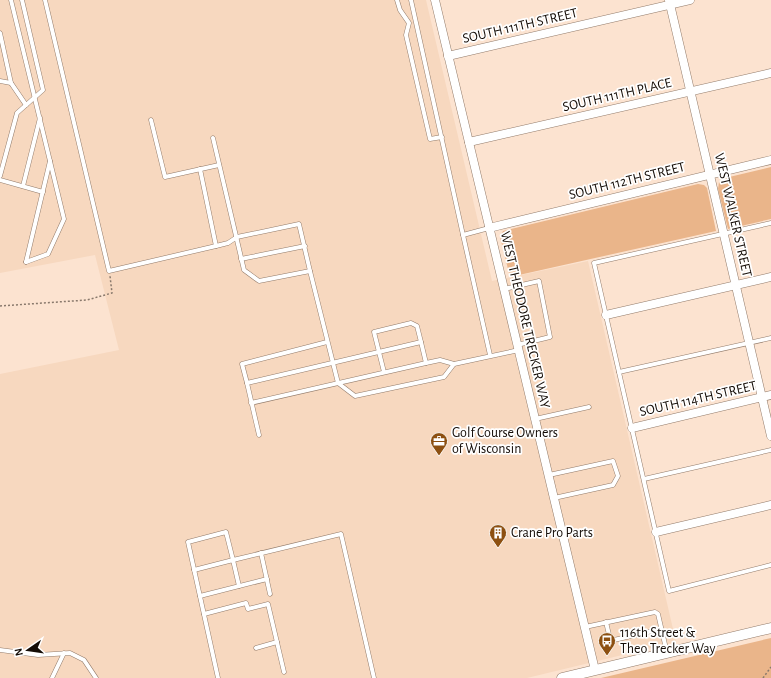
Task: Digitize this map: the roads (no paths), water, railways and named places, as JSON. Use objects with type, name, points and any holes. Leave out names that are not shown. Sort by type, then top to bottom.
[{"type":"street","name":"WEST THEODORE TRECKER WAY","points":[[435,0],[595,670]]},
{"type":"street","name":"SOUTH 111TH STREET","points":[[448,56],[670,2],[690,0]]},
{"type":"street","name":"WEST WALKER STREET","points":[[670,2],[771,436]]},
{"type":"street","name":"SOUTH 111TH PLACE","points":[[469,142],[771,73]]},
{"type":"street","name":"SOUTH 112TH STREET","points":[[489,228],[771,160]]},
{"type":"street","points":[[606,315],[771,277]]},
{"type":"street","name":"SOUTH 114TH STREET","points":[[632,428],[771,395]]},
{"type":"street","points":[[656,532],[771,505]]},
{"type":"street","points":[[562,678],[771,628]]},
{"type":"lane","points":[[11,0],[40,116],[64,219],[48,254],[26,262],[50,160]]},
{"type":"lane","points":[[0,176],[17,113],[43,90],[22,0]]},
{"type":"lane","points":[[45,0],[109,270],[228,243],[237,237],[299,224],[338,383],[355,396],[444,377],[454,364]]},
{"type":"lane","points":[[397,0],[400,10],[409,23],[406,35],[430,139],[442,137]]},
{"type":"lane","points":[[411,0],[490,355]]},
{"type":"lane","points":[[409,23],[416,21]]},
{"type":"lane","points":[[0,33],[11,83],[26,105]]},
{"type":"lane","points":[[0,81],[11,83]]},
{"type":"lane","points":[[23,186],[40,116]]},
{"type":"lane","points":[[151,120],[165,177],[219,165]]},
{"type":"lane","points":[[213,138],[244,270],[259,281],[310,271]]},
{"type":"lane","points":[[200,170],[216,246]]},
{"type":"lane","points":[[0,180],[43,192]]},
{"type":"lane","points":[[771,223],[594,263],[669,591],[771,565]]},
{"type":"lane","points":[[463,235],[489,228]]},
{"type":"lane","points":[[241,260],[305,246]]},
{"type":"lane","points":[[252,403],[440,360],[454,364],[550,337],[539,280],[504,289]]},
{"type":"lane","points":[[384,372],[374,332],[411,323],[417,326],[426,363]]},
{"type":"lane","points":[[619,372],[771,338]]},
{"type":"lane","points":[[259,435],[242,364],[327,342]]},
{"type":"lane","points":[[247,383],[421,342]]},
{"type":"lane","points":[[535,419],[589,407]]},
{"type":"lane","points":[[644,479],[771,450]]},
{"type":"lane","points":[[548,475],[613,461],[618,476],[613,485],[554,498]]},
{"type":"lane","points":[[218,678],[188,542],[226,532],[239,586]]},
{"type":"lane","points":[[194,570],[341,534],[374,678]]},
{"type":"lane","points":[[261,553],[270,594]]},
{"type":"lane","points":[[200,596],[267,579]]},
{"type":"lane","points":[[204,614],[246,603],[248,609],[268,604],[284,672]]},
{"type":"lane","points":[[585,627],[655,612],[658,614],[667,653]]},
{"type":"lane","points":[[606,622],[610,639],[614,640],[661,629]]},
{"type":"lane","points":[[256,648],[277,642]]},
{"type":"lane","points":[[0,650],[38,655],[70,652],[84,660],[96,678]]},
{"type":"lane","points":[[52,678],[64,653]]},
{"type":"place","name":"Golf Course Owners of Wisconsin","points":[[439,456]]},
{"type":"place","name":"Crane Pro Parts","points":[[498,548]]},
{"type":"place","name":"116th Street & Theo Trecker Way","points":[[607,656]]}]
